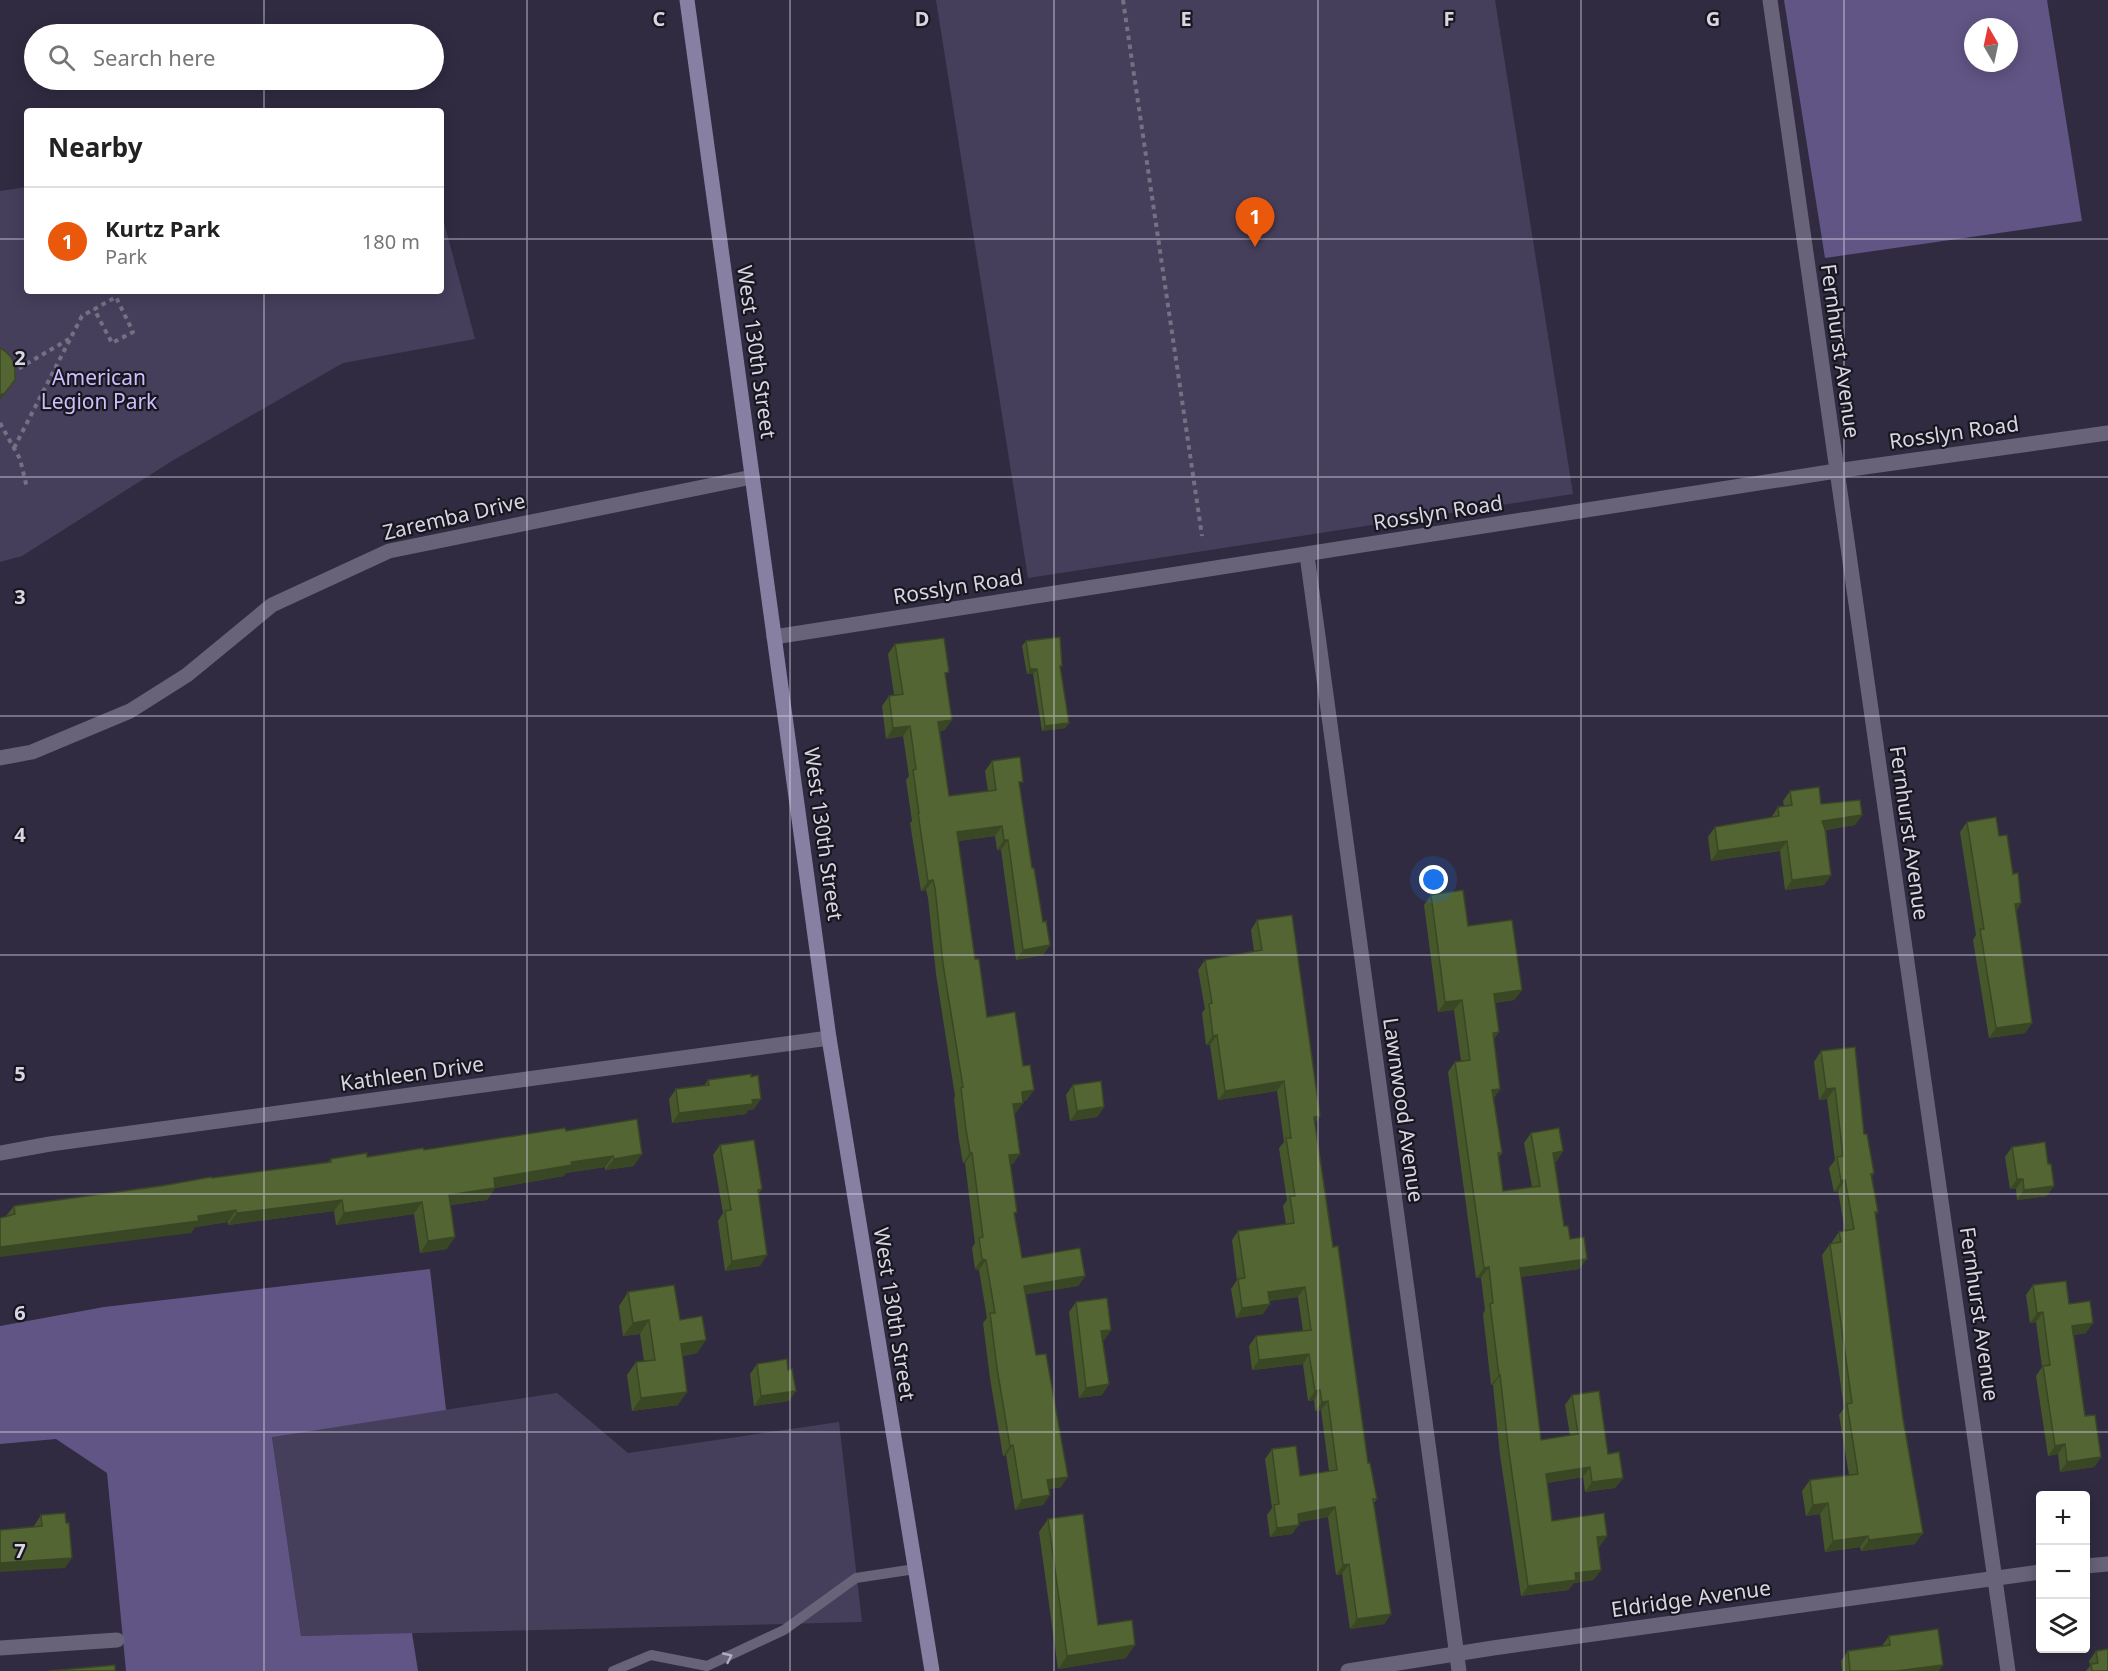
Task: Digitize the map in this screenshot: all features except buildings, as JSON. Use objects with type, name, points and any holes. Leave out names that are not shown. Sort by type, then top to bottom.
[{"type":"main road","name":"West 130th Street","points":[[687,0],[829,1038],[932,1671]]},
{"type":"street","name":"Fernhurst Avenue","points":[[1770,0],[2008,1671]]},
{"type":"street","name":"Rosslyn Road","points":[[774,637],[1836,471],[2108,433]]},
{"type":"street","name":"Zaremba Drive","points":[[0,758],[32,752],[130,711],[187,675],[272,605],[389,551],[752,477]]},
{"type":"street","name":"Lawnwood Avenue","points":[[1307,555],[1459,1671]]},
{"type":"street","name":"Kathleen Drive","points":[[0,1153],[829,1038]]},
{"type":"street","points":[[2090,1566],[2108,1564]]},
{"type":"street","name":"Eldridge Avenue","points":[[1348,1671],[2036,1572]]},
{"type":"street","points":[[0,1648],[117,1640]]},
{"type":"lane","points":[[613,1671],[651,1655],[707,1666],[784,1630],[856,1578],[915,1569]]},
{"type":"path","points":[[1123,0],[1202,536]]},
{"type":"path","points":[[14,448],[82,316],[94,309],[116,297],[133,332],[112,343],[94,309]]},
{"type":"path","points":[[8,375],[69,339]]},
{"type":"path","points":[[0,423],[20,459],[27,488]]},
{"type":"green space","points":[[936,0],[1495,0],[1573,494],[1028,578]]},
{"type":"green space","name":"American Legion Park","points":[[24,187],[24,294],[444,294],[444,222],[475,339],[343,363],[172,461],[22,556],[0,562],[0,191]]},
{"type":"green space","points":[[557,1393],[628,1453],[839,1422],[862,1622],[301,1636],[272,1436]]},
{"type":"shaded area","points":[[1784,0],[2047,0],[2082,221],[1825,258]]},
{"type":"shaded area","points":[[430,1269],[446,1410],[272,1437],[301,1636],[412,1633],[418,1671],[126,1671],[107,1473],[56,1439],[0,1444],[0,1326],[104,1307]]},
{"type":"place","name":"Kurtz Park","points":[[1255,247]]}]
